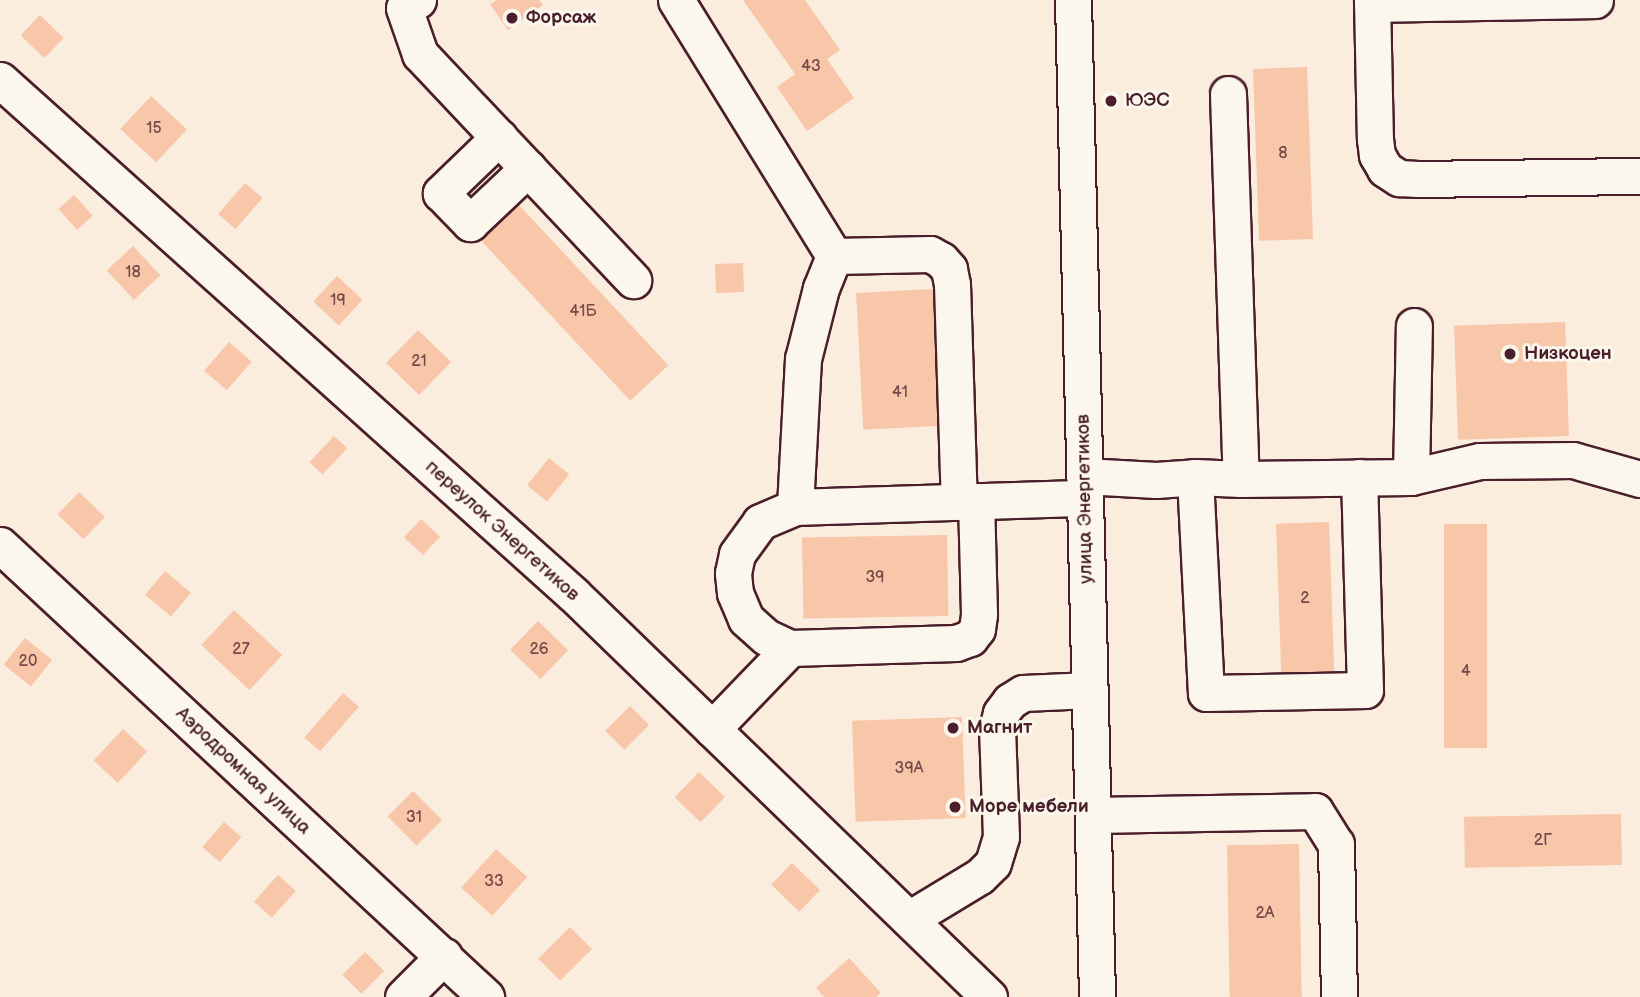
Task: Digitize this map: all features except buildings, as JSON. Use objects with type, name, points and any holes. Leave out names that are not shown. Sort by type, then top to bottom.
[{"type":"street","points":[[418,0],[404,8],[420,54],[633,280]]},
{"type":"street","points":[[676,0],[834,256]]},
{"type":"street","name":"улица Энергетиков","points":[[1073,0],[1097,997]]},
{"type":"street","points":[[1595,0],[1372,2],[1377,155],[1399,178],[1640,176]]},
{"type":"street","name":"переулок Энергетиков","points":[[0,80],[574,595],[989,997]]},
{"type":"street","points":[[1228,94],[1241,480]]},
{"type":"street","points":[[499,138],[441,192],[470,223],[528,168]]},
{"type":"street","points":[[834,256],[929,254],[941,260],[949,269],[967,502],[979,614],[977,629],[970,638],[956,643],[790,648],[765,638],[746,619],[735,593],[733,573],[737,554],[760,522],[795,507],[967,502],[1195,477],[1241,480],[1410,477],[1480,461],[1573,460],[1640,479]]},
{"type":"street","points":[[795,507],[803,359],[821,288],[834,256]]},
{"type":"street","points":[[1410,477],[1414,327]]},
{"type":"street","points":[[1195,477],[1206,693],[1365,691],[1359,477]]},
{"type":"street","name":"Аэродромная улица","points":[[0,545],[486,997]]},
{"type":"street","points":[[712,729],[790,648]]},
{"type":"street","points":[[909,919],[980,876],[993,863],[1001,837],[997,729],[1001,713],[1010,701],[1023,693],[1090,690]]},
{"type":"street","points":[[1093,814],[1315,811],[1336,844],[1339,997]]},
{"type":"street","points":[[403,997],[444,956]]},
{"type":"place","name":"Форсаж","points":[[512,18]]},
{"type":"place","name":"ЮЭС","points":[[1111,101]]},
{"type":"place","name":"Низкоцен","points":[[1510,354]]},
{"type":"place","name":"Магнит","points":[[953,728]]},
{"type":"place","name":"Море мебели","points":[[955,807]]}]
